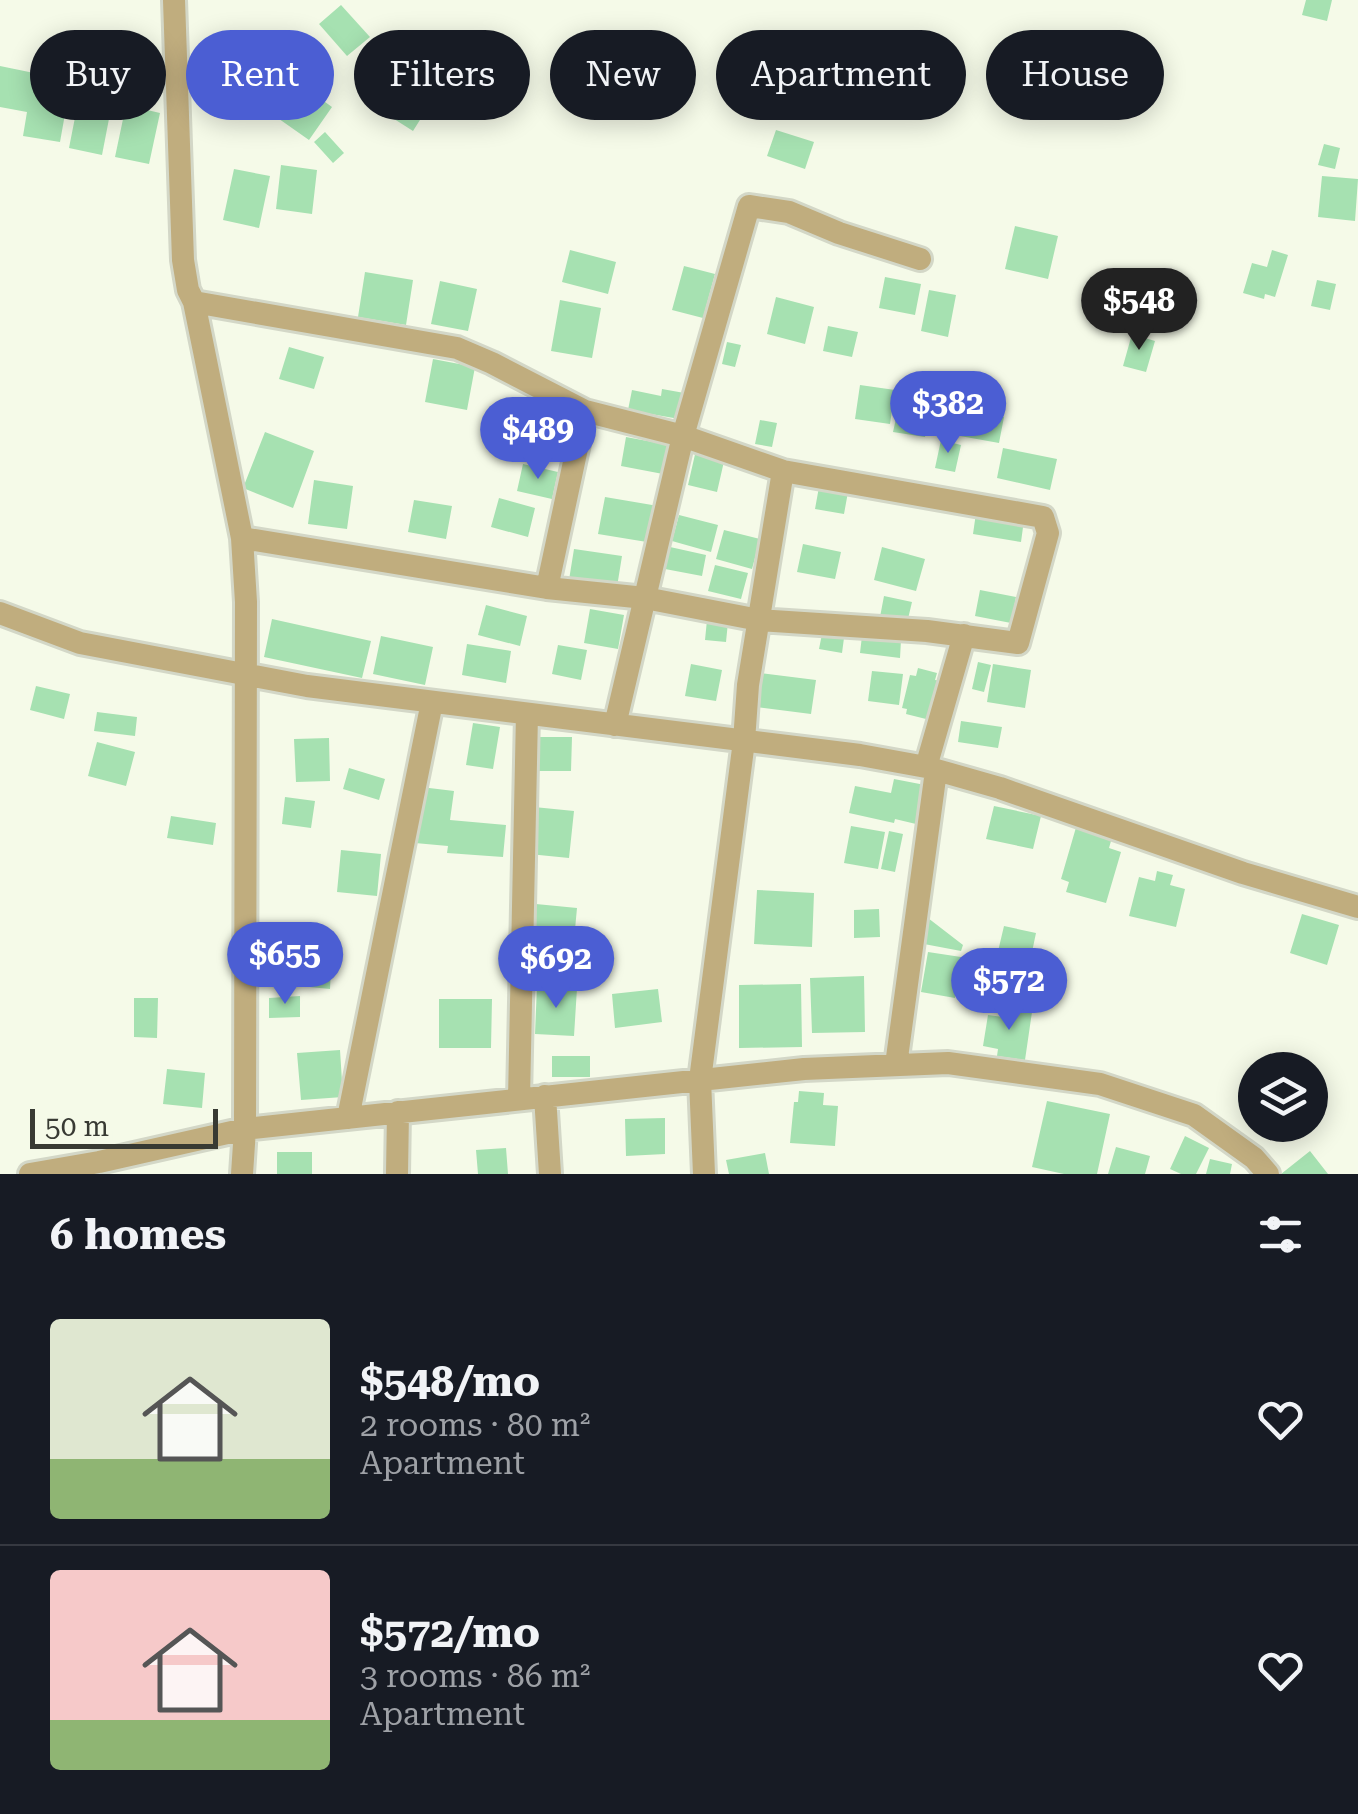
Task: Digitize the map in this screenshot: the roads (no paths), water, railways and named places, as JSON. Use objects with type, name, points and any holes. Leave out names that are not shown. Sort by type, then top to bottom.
[{"type":"street","points":[[174,0],[180,218],[188,290],[194,302],[242,538],[248,676],[242,1174]]},
{"type":"street","points":[[615,725],[683,436],[749,206],[788,212],[920,259]]},
{"type":"street","points":[[194,302],[457,348],[585,412],[683,436],[783,470],[1042,517],[1048,533],[1018,643],[964,635],[760,620],[645,598],[547,588],[242,538]]},
{"type":"street","points":[[547,588],[585,412]]},
{"type":"street","points":[[704,1174],[700,1080],[748,685],[783,470]]},
{"type":"street","points":[[0,613],[80,644],[307,686],[860,755],[931,769],[1000,788],[1242,873],[1358,907]]},
{"type":"street","points":[[896,1065],[931,769],[964,635]]},
{"type":"street","points":[[348,1118],[432,702]]},
{"type":"street","points":[[519,1099],[526,714]]},
{"type":"street","points":[[30,1174],[245,1128],[804,1068],[948,1063],[1100,1084],[1194,1115],[1254,1158],[1268,1174]]},
{"type":"street","points":[[546,1096],[550,1174]]},
{"type":"street","points":[[398,1112],[398,1174]]}]
